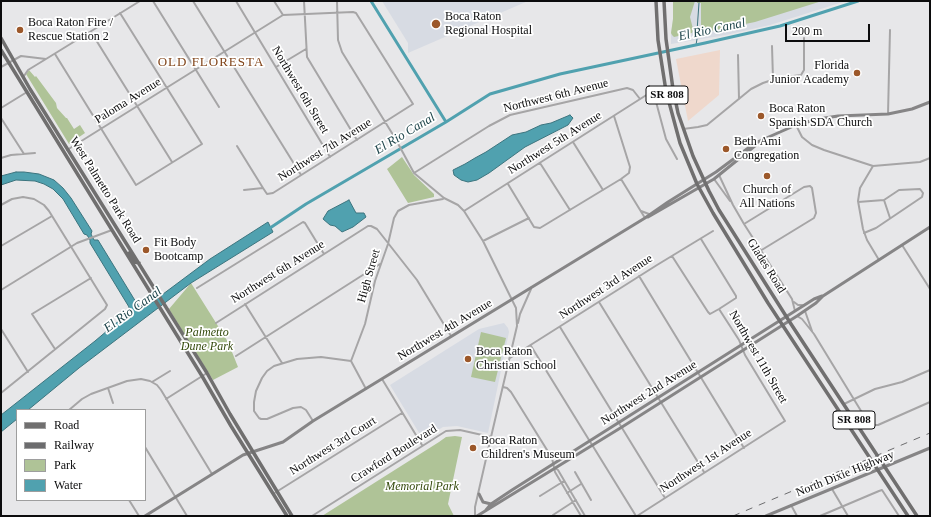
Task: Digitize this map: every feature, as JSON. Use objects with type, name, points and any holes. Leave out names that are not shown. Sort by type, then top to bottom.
[{"type":"main road","name":"Glades Road","points":[[656,1],[660,63],[666,91],[675,127],[698,186],[779,321],[908,516]]},
{"type":"main road","name":"Glades Road","points":[[665,1],[664,7],[668,61],[683,129],[692,156],[719,210],[789,321],[917,516]]},
{"type":"main road","name":"West Palmetto Park Road","points":[[1,38],[23,78],[155,289],[292,516]]},
{"type":"main road","name":"West Palmetto Park Road","points":[[1,50],[287,516]]},
{"type":"main road","points":[[112,230],[116,230],[123,241],[127,244]]},
{"type":"main road","points":[[125,251],[128,252],[135,262],[139,263]]},
{"type":"street","points":[[23,78],[28,70],[140,1]]},
{"type":"street","points":[[153,1],[219,107]]},
{"type":"street","points":[[193,1],[302,175]]},
{"type":"street","name":"Northwest 6th Street","points":[[236,1],[330,157]]},
{"type":"street","points":[[274,1],[282,15]]},
{"type":"street","points":[[304,1],[306,48],[309,62],[357,140]]},
{"type":"street","points":[[336,1],[338,40],[340,49],[395,138],[414,173],[444,198],[458,205],[464,211],[483,241],[512,300],[516,312],[517,326]]},
{"type":"street","points":[[55,54],[136,185],[202,144],[120,13]]},
{"type":"street","name":"Paloma Avenue","points":[[64,152],[282,15],[356,13],[413,104]]},
{"type":"street","points":[[888,114],[890,30]]},
{"type":"street","points":[[91,32],[172,162]]},
{"type":"street","points":[[683,129],[708,125],[757,85],[773,79],[801,75],[804,70],[804,38]]},
{"type":"street","points":[[772,46],[773,79]]},
{"type":"street","points":[[276,67],[306,48]]},
{"type":"street","points":[[738,54],[739,99]]},
{"type":"street","points":[[1,67],[24,55],[46,59]]},
{"type":"street","name":"Northwest 6th Avenue","points":[[414,173],[489,126],[510,115],[626,88],[633,90],[640,99]]},
{"type":"street","points":[[1,108],[30,89]]},
{"type":"street","name":"Northwest 5th Avenue","points":[[464,211],[648,94],[654,96],[655,98],[665,136],[677,159]]},
{"type":"street","name":"Northwest 4th Avenue","points":[[705,182],[749,146],[796,124],[828,117],[888,114],[911,109],[930,102]]},
{"type":"street","name":"Northwest 7th Avenue","points":[[244,190],[263,188],[267,194],[273,193],[413,104]]},
{"type":"street","points":[[508,184],[534,226],[540,228],[629,174],[630,167],[614,116]]},
{"type":"street","points":[[1,118],[24,154]]},
{"type":"street","points":[[796,124],[802,137],[812,145],[873,166],[920,162],[930,158]]},
{"type":"street","name":"Northwest 4th Avenue","points":[[645,218],[649,214],[705,182],[714,179],[762,140]]},
{"type":"street","points":[[573,142],[603,190]]},
{"type":"street","points":[[237,146],[263,188]]},
{"type":"street","points":[[1,158],[35,153]]},
{"type":"street","points":[[540,163],[570,210]]},
{"type":"street","points":[[873,166],[860,189],[858,202],[864,233],[878,260]]},
{"type":"street","points":[[719,175],[733,205],[760,251],[792,299],[798,305],[804,305]]},
{"type":"street","points":[[621,179],[645,218]]},
{"type":"street","points":[[714,179],[733,205]]},
{"type":"street","name":"Northwest 4th Avenue","points":[[145,516],[248,453],[281,443],[313,421],[645,218],[660,211],[698,186]]},
{"type":"street","points":[[744,224],[804,187],[810,186],[812,188],[816,212],[814,218],[760,251]]},
{"type":"street","points":[[858,202],[884,200],[899,190],[920,189],[923,193],[922,197],[876,228],[864,233]]},
{"type":"street","points":[[1,205],[9,200],[26,197],[34,199],[44,205],[107,305],[105,309],[1,393]]},
{"type":"street","name":"High Street","points":[[351,361],[365,324],[375,281],[388,244],[394,218],[402,208],[415,203],[444,198]]},
{"type":"street","points":[[884,200],[890,218]]},
{"type":"street","points":[[641,211],[649,214]]},
{"type":"street","points":[[1,246],[52,216]]},
{"type":"street","points":[[483,241],[529,218]]},
{"type":"street","points":[[197,288],[303,222],[324,254]]},
{"type":"street","name":"Northwest 6th Avenue","points":[[216,323],[368,226],[372,226],[377,229],[388,244]]},
{"type":"street","name":"Northwest 2nd Avenue","points":[[476,516],[622,427],[789,321],[878,260],[930,227]]},
{"type":"street","points":[[1,290],[71,246],[112,230]]},
{"type":"street","name":"Northwest 3rd Avenue","points":[[510,358],[531,346],[638,276],[713,231]]},
{"type":"street","points":[[701,239],[736,296],[736,298],[719,309]]},
{"type":"street","points":[[388,244],[420,285],[452,337]]},
{"type":"street","points":[[902,245],[930,289]]},
{"type":"street","name":"Northwest 11th Street","points":[[672,256],[708,312],[710,314],[719,309],[785,421]]},
{"type":"street","points":[[236,356],[381,264]]},
{"type":"street","points":[[638,276],[744,448]]},
{"type":"street","points":[[55,350],[32,314],[91,278]]},
{"type":"street","points":[[476,516],[475,508],[517,326],[520,314],[531,288]]},
{"type":"street","name":"Northwest 2nd Avenue","points":[[486,510],[491,504],[554,463],[814,298],[824,296]]},
{"type":"street","points":[[792,299],[795,311]]},
{"type":"street","points":[[599,302],[704,472]]},
{"type":"street","points":[[245,304],[282,363]]},
{"type":"street","points":[[805,310],[814,334]]},
{"type":"street","points":[[796,316],[802,319],[814,334],[869,424],[873,425],[930,402]]},
{"type":"street","points":[[560,327],[665,498]]},
{"type":"street","points":[[1,329],[28,372]]},
{"type":"street","points":[[531,346],[636,516]]},
{"type":"street","points":[[313,421],[308,412],[301,407],[293,408],[264,420],[256,416],[254,411],[254,402],[259,383],[270,370],[282,363],[297,359],[315,357],[351,361],[366,389]]},
{"type":"street","points":[[844,404],[875,389],[902,382],[930,370]]},
{"type":"street","points":[[152,382],[170,371]]},
{"type":"street","points":[[166,399],[206,373]]},
{"type":"street","points":[[71,409],[86,396],[108,388],[138,379],[152,382],[159,388],[212,474]]},
{"type":"street","points":[[382,379],[422,445]]},
{"type":"street","points":[[503,387],[512,392],[552,458],[555,472],[581,516]]},
{"type":"street","points":[[108,388],[113,403]]},
{"type":"street","name":"Northwest 3rd Court","points":[[273,494],[402,413]]},
{"type":"street","name":"Northwest 1st Avenue","points":[[636,516],[785,421]]},
{"type":"street","name":"Crawford Boulevard","points":[[312,516],[442,433],[453,430],[491,437]]},
{"type":"street","name":"North Dixie Highway","points":[[766,516],[930,448]]},
{"type":"street","points":[[146,449],[187,516]]},
{"type":"street","points":[[555,468],[585,516]]},
{"type":"street","points":[[575,472],[592,500]]},
{"type":"street","points":[[540,496],[564,481]]},
{"type":"street","points":[[567,493],[582,484]]},
{"type":"street","points":[[832,488],[848,516]]},
{"type":"street","points":[[820,516],[882,490],[899,516]]},
{"type":"street","points":[[479,494],[483,502],[491,504]]},
{"type":"street","points":[[554,514],[576,500]]},
{"type":"street","points":[[130,501],[139,516]]},
{"type":"street","points":[[791,505],[798,516]]},
{"type":"shaded area","name":"Boca Raton Regional Hospital","points":[[382,1],[528,1],[408,53],[408,43]]},
{"type":"shaded area","points":[[673,1],[846,1],[770,25],[726,35],[671,44]]},
{"type":"shaded area","points":[[720,50],[719,95],[688,121],[676,59]]},
{"type":"shaded area","name":"Boca Raton Christian School","points":[[504,323],[509,332],[488,433],[457,426],[443,427],[425,438],[421,436],[390,385],[479,329]]},
{"type":"green space","points":[[673,1],[695,1],[690,17],[693,29],[692,33],[674,37],[672,35]]},
{"type":"green space","points":[[697,1],[822,1],[755,22],[701,33],[701,3],[697,3]]},
{"type":"green space","points":[[29,70],[35,77],[36,76],[56,103],[57,108],[67,118],[74,129],[80,125],[85,133],[69,144],[26,74]]},
{"type":"green space","points":[[402,157],[414,175],[434,194],[434,197],[408,203],[387,169]]},
{"type":"green space","name":"Palmetto Dune Park","points":[[191,283],[228,342],[238,367],[213,380],[169,309]]},
{"type":"green space","points":[[481,332],[506,338],[495,382],[471,377]]},
{"type":"green space","name":"Memorial Park","points":[[446,437],[462,437],[448,504],[454,516],[322,516]]},
{"type":"water","points":[[570,115],[573,118],[568,125],[525,147],[477,180],[468,182],[461,180],[454,175],[453,170],[486,152],[512,135],[526,132]]},
{"type":"water","points":[[16,172],[39,174],[54,180],[63,188],[92,231],[91,234],[94,240],[98,240],[139,307],[142,308],[147,306],[210,259],[268,222],[273,232],[191,283],[79,368],[29,409],[16,409],[16,420],[1,432],[1,415],[127,314],[129,307],[90,243],[87,235],[84,234],[63,199],[53,189],[35,181],[16,180],[1,185],[1,176]]},
{"type":"water","points":[[349,200],[356,213],[364,213],[366,217],[353,227],[342,232],[323,219],[328,211]]},
{"type":"waterway","points":[[371,1],[446,122]]},
{"type":"waterway","name":"El Rio Canal","points":[[267,230],[306,204],[446,122],[490,94],[560,74],[780,26],[858,1]]},
{"type":"waterway","points":[[697,31],[699,3]]},
{"type":"waterway","name":"El Rio Canal","points":[[696,45],[697,39]]},
{"type":"railway","points":[[733,516],[930,433]]},
{"type":"place","name":"Boca Raton Regional Hospital","points":[[436,24]]},
{"type":"place","name":"Boca Raton Fire / Rescue Station 2","points":[[20,30]]},
{"type":"place","name":"Florida Junior Academy","points":[[857,73]]},
{"type":"place","name":"Boca Raton Spanish SDA Church","points":[[761,116]]},
{"type":"place","name":"Beth Ami Congregation","points":[[726,149]]},
{"type":"place","name":"Church of All Nations","points":[[767,176]]},
{"type":"place","name":"Fit Body Bootcamp","points":[[146,250]]},
{"type":"place","name":"Boca Raton Christian School","points":[[468,359]]},
{"type":"place","name":"Boca Raton Children's Museum","points":[[473,448]]},
{"type":"district","name":"OLD FLORESTA","points":[[211,63]]}]
